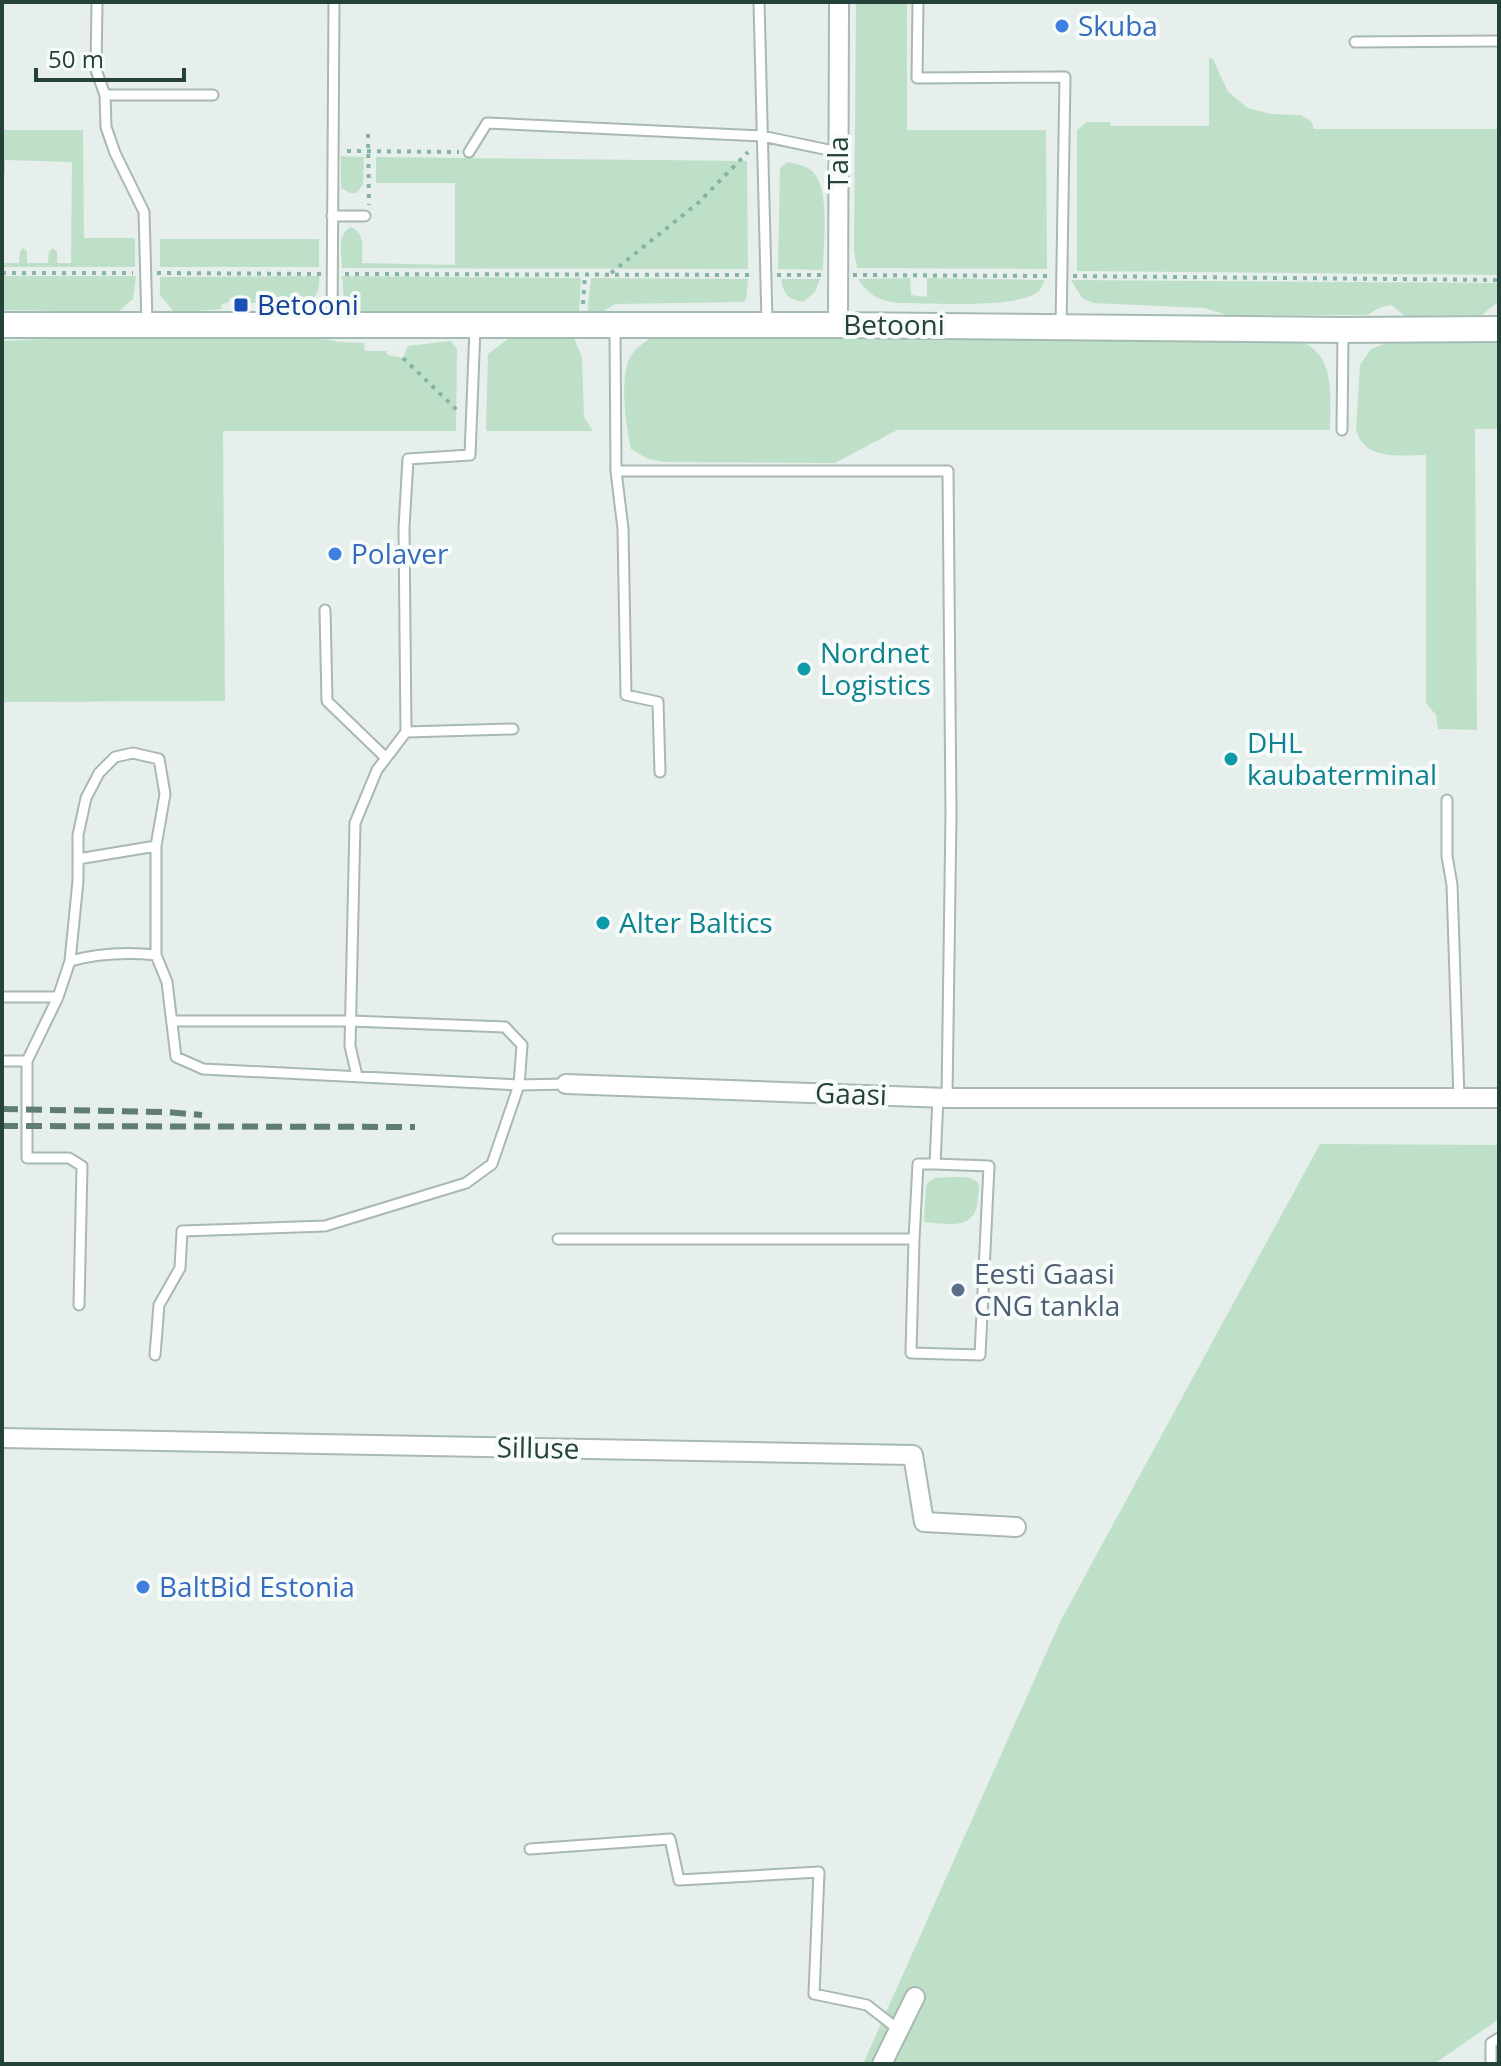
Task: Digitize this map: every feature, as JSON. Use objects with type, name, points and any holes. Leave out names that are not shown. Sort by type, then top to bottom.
[{"type":"street","name":"Tala","points":[[838,325],[839,2]]},
{"type":"street","name":"Betooni","points":[[2,325],[615,324],[1499,329]]},
{"type":"street","name":"Gaasi","points":[[566,1084],[942,1098],[1499,1098]]},
{"type":"street","name":"Silluse","points":[[2,1438],[913,1455],[924,1522],[1016,1527]]},
{"type":"street","points":[[882,2064],[915,1997]]},
{"type":"lane","points":[[97,2],[96,70],[105,95],[106,127],[144,212],[147,323]]},
{"type":"lane","points":[[332,324],[334,2]]},
{"type":"lane","points":[[759,2],[767,326]]},
{"type":"lane","points":[[918,2],[917,78],[1065,77],[1061,327]]},
{"type":"lane","points":[[1355,42],[1499,41]]},
{"type":"lane","points":[[105,95],[213,95]]},
{"type":"lane","points":[[469,152],[487,123],[762,136],[838,152]]},
{"type":"lane","points":[[332,216],[367,212]]},
{"type":"lane","points":[[357,1076],[350,1046],[355,823],[377,770],[406,732],[404,528],[408,459],[470,455],[475,324]]},
{"type":"lane","points":[[615,324],[616,471],[623,529],[626,695],[658,702],[660,772]]},
{"type":"lane","points":[[1342,430],[1343,330]]},
{"type":"lane","points":[[616,471],[948,471],[951,814],[942,1098],[935,1164]]},
{"type":"lane","points":[[325,610],[327,701],[386,758]]},
{"type":"lane","points":[[406,732],[513,729]]},
{"type":"lane","points":[[79,1305],[82,1166],[69,1158],[27,1158],[27,1061],[58,997],[70,961],[78,835],[86,798],[99,773],[115,757],[133,753],[159,759],[165,794],[156,846],[156,955],[167,982],[172,1021],[351,1021],[505,1027],[522,1045],[519,1085],[492,1164],[466,1183],[325,1226],[182,1231],[180,1268],[159,1305],[155,1355]]},
{"type":"lane","points":[[1447,800],[1459,1098]]},
{"type":"lane","points":[[78,859],[156,846]]},
{"type":"lane","points":[[70,961],[91,955],[131,952],[156,955]]},
{"type":"lane","points":[[2,997],[58,997]]},
{"type":"lane","name":"Gaasi","points":[[172,1021],[176,1057],[203,1069],[519,1085],[566,1084]]},
{"type":"lane","points":[[2,1061],[27,1061]]},
{"type":"lane","points":[[918,1164],[935,1164],[989,1166],[980,1355],[911,1353],[918,1164]]},
{"type":"lane","points":[[558,1239],[914,1239]]},
{"type":"lane","points":[[530,1849],[670,1839],[679,1880],[819,1872],[814,1994],[867,2005],[899,2030]]},
{"type":"lane","points":[[1491,2064],[1491,2043],[1499,2038]]},
{"type":"path","points":[[367,212],[368,134]]},
{"type":"path","points":[[610,275],[698,203],[762,136]]},
{"type":"path","points":[[333,151],[469,152]]},
{"type":"path","points":[[582,324],[585,275]]},
{"type":"path","points":[[403,358],[471,423]]},
{"type":"green space","points":[[856,2],[907,2],[907,130],[1046,130],[1047,269],[857,268],[854,251]]},
{"type":"green space","points":[[1209,58],[1213,59],[1228,92],[1248,108],[1271,114],[1301,115],[1311,121],[1314,129],[1499,129],[1498,275],[1077,271],[1077,130],[1087,122],[1110,122],[1111,126],[1209,126]]},
{"type":"green space","points":[[2,130],[83,130],[84,238],[135,238],[135,267],[2,267],[2,263],[19,263],[23,248],[27,251],[27,263],[48,263],[49,252],[53,248],[57,252],[57,263],[71,263],[72,162],[5,160],[5,174],[2,177]]},
{"type":"green space","points":[[341,156],[364,157],[363,184],[357,193],[341,188]]},
{"type":"green space","points":[[376,157],[747,161],[748,269],[342,268],[343,235],[351,227],[361,238],[362,263],[455,265],[455,183],[376,183]]},
{"type":"green space","points":[[788,162],[812,171],[822,190],[825,218],[823,270],[778,269],[780,168]]},
{"type":"green space","points":[[160,239],[319,239],[319,267],[160,267]]},
{"type":"green space","points":[[2,276],[136,276],[133,299],[118,312],[2,310]]},
{"type":"green space","points":[[319,276],[315,297],[308,304],[289,311],[257,309],[257,303],[251,303],[247,297],[232,297],[221,304],[222,309],[175,313],[160,295],[160,277]]},
{"type":"green space","points":[[342,276],[581,278],[579,313],[362,313],[344,301]]},
{"type":"green space","points":[[591,278],[748,279],[746,300],[743,302],[615,304],[599,314],[587,314]]},
{"type":"green space","points":[[910,278],[911,295],[927,297],[927,278],[1045,280],[1039,291],[1029,297],[994,303],[951,304],[886,301],[871,294],[858,279]]},
{"type":"green space","points":[[781,279],[820,279],[815,292],[803,302],[787,295]]},
{"type":"green space","points":[[1071,280],[1499,283],[1499,301],[1482,315],[1405,316],[1391,305],[1367,315],[1227,315],[1204,308],[1093,303],[1082,298]]},
{"type":"green space","points":[[109,336],[320,338],[364,343],[365,351],[386,351],[388,355],[403,358],[408,346],[451,341],[457,349],[456,431],[223,431],[225,701],[2,702],[2,341]]},
{"type":"green space","points":[[509,338],[574,338],[582,357],[584,417],[593,431],[486,431],[488,354]]},
{"type":"green space","points":[[649,339],[1295,339],[1309,345],[1325,364],[1330,389],[1330,430],[897,430],[835,463],[665,462],[648,459],[631,449],[625,377],[630,357]]},
{"type":"green space","points":[[1395,340],[1499,340],[1499,429],[1475,429],[1477,730],[1438,729],[1436,715],[1426,703],[1426,455],[1375,452],[1360,440],[1356,430],[1360,365],[1371,349]]},
{"type":"green space","points":[[1320,1144],[1499,1145],[1499,2019],[1434,2064],[863,2064],[1061,1620]]},
{"type":"green space","points":[[935,1178],[966,1178],[978,1183],[973,1216],[952,1224],[924,1222],[926,1187]]},
{"type":"railway","points":[[2,1109],[202,1115]]},
{"type":"railway","points":[[2,1126],[415,1127]]},
{"type":"place","name":"Skuba","points":[[1062,26]]},
{"type":"place","name":"Betooni","points":[[241,305]]},
{"type":"place","name":"Polaver","points":[[335,554]]},
{"type":"place","name":"Nordnet Logistics","points":[[804,669]]},
{"type":"place","name":"DHL kaubaterminal","points":[[1231,759]]},
{"type":"place","name":"Alter Baltics","points":[[603,923]]},
{"type":"place","name":"Eesti Gaasi CNG tankla","points":[[958,1290]]},
{"type":"place","name":"BaltBid Estonia","points":[[143,1587]]}]
